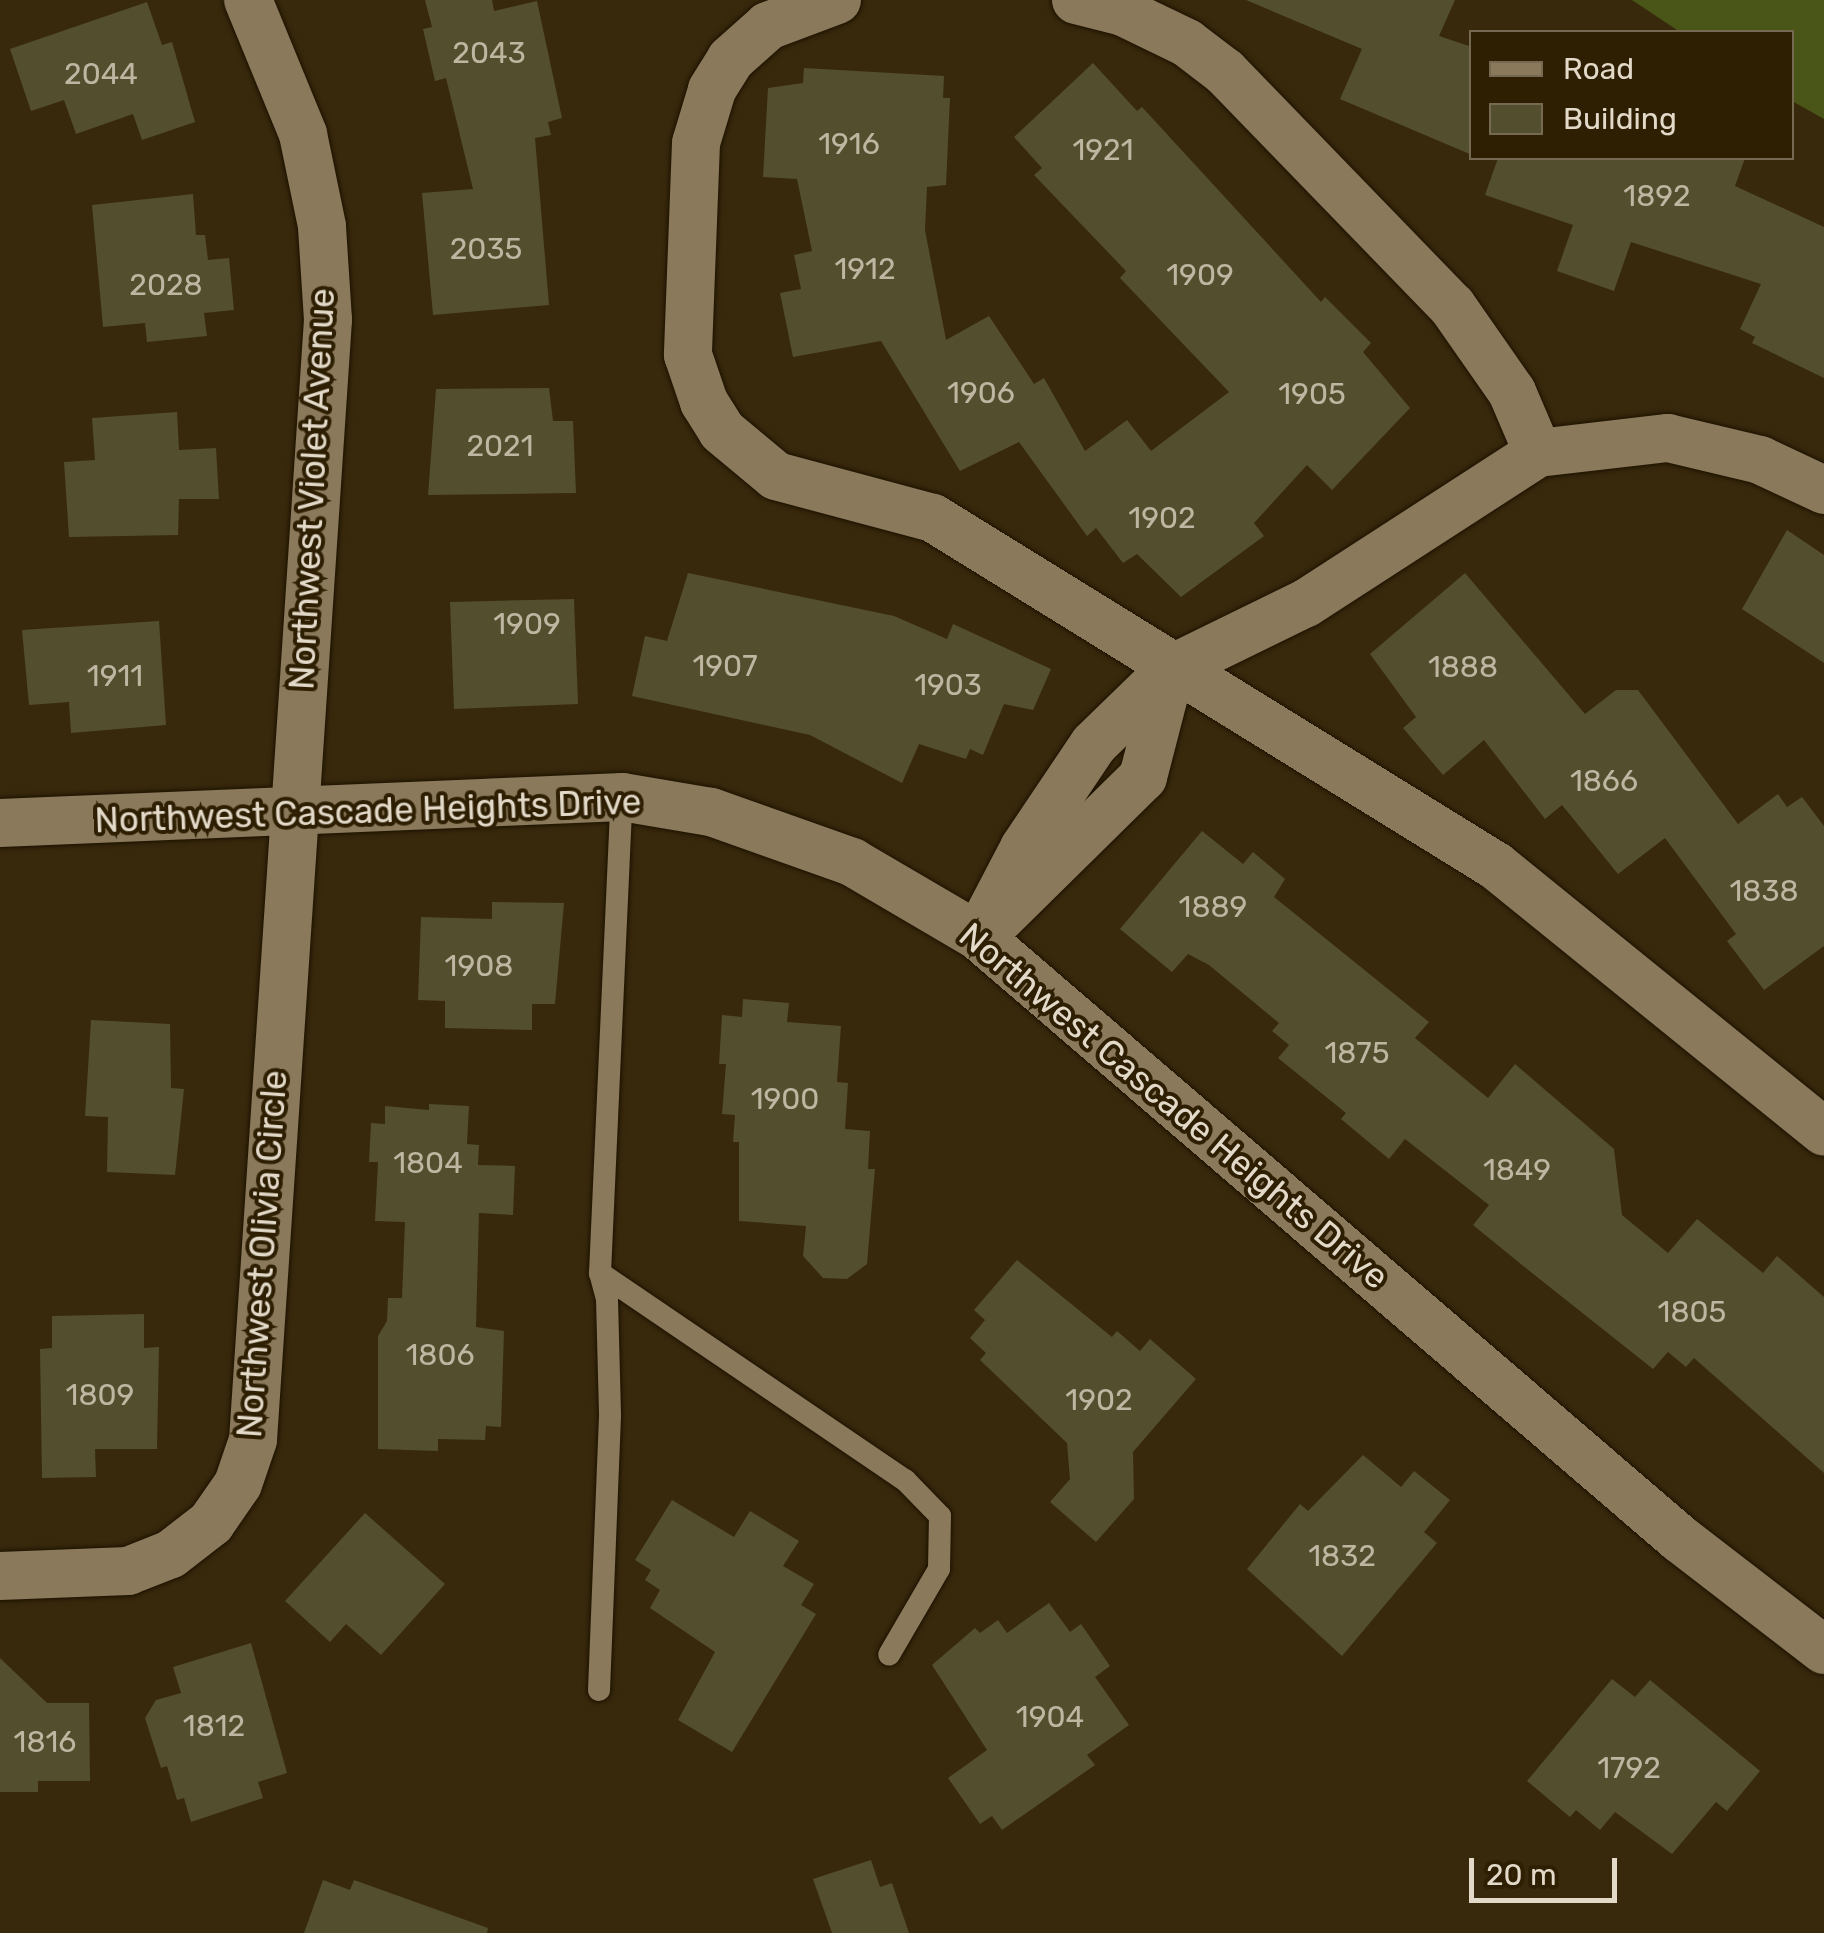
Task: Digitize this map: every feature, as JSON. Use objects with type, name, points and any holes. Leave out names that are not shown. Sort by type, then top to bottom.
[{"type":"street","name":"Northwest Violet Avenue","points":[[248,0],[303,134],[322,226],[328,320],[293,812]]},
{"type":"street","points":[[837,0],[768,26],[731,59],[712,90],[696,143],[686,313],[688,355],[704,402],[722,431],[776,476],[933,518],[1171,669],[1496,866],[1824,1132]]},
{"type":"street","points":[[1076,0],[1123,12],[1187,43],[1225,72],[1452,306],[1512,392],[1538,452]]},
{"type":"street","points":[[978,936],[1024,848],[1094,744],[1171,669],[1306,603],[1538,452],[1668,438],[1760,460],[1824,490]]},
{"type":"street","name":"Northwest Cascade Heights Drive","points":[[0,823],[622,797],[711,812],[852,862],[978,936],[1680,1539],[1824,1650]]},
{"type":"street","name":"Northwest Olivia Circle","points":[[0,1576],[128,1571],[172,1554],[211,1522],[238,1484],[253,1440],[293,812]]},
{"type":"lane","points":[[599,1690],[610,1414],[607,1299],[600,1273],[622,797]]},
{"type":"lane","points":[[600,1273],[905,1480],[940,1516],[939,1568],[889,1655]]},
{"type":"shaded area","points":[[1632,0],[1824,0],[1824,119],[1794,102],[1794,30],[1677,30]]},
{"type":"building","points":[[425,0],[492,0],[494,11],[537,1],[562,118],[548,122],[551,135],[535,138],[549,305],[433,315],[422,193],[473,189],[446,78],[435,81],[423,29],[432,27]]},
{"type":"building","points":[[1246,0],[1455,0],[1439,36],[1469,46],[1469,154],[1340,99],[1362,49]]},
{"type":"building","points":[[147,2],[162,45],[172,42],[195,122],[142,140],[133,114],[76,134],[64,100],[31,111],[10,49]]},
{"type":"building","points":[[1093,63],[1137,111],[1142,107],[1321,302],[1325,297],[1371,343],[1363,352],[1410,408],[1332,490],[1307,465],[1254,523],[1264,536],[1181,597],[1137,554],[1123,563],[1096,528],[1087,536],[1019,442],[960,471],[881,341],[793,357],[780,293],[801,289],[794,255],[812,251],[797,179],[763,177],[768,88],[803,83],[804,68],[944,76],[943,98],[950,98],[946,185],[927,187],[925,230],[946,340],[989,316],[1034,384],[1044,378],[1085,451],[1127,420],[1151,451],[1229,392],[1120,278],[1126,271],[1034,175],[1042,168],[1014,137]]},
{"type":"building","points":[[1497,160],[1744,160],[1735,186],[1824,227],[1824,378],[1752,343],[1755,337],[1740,329],[1761,284],[1631,242],[1614,291],[1557,271],[1573,225],[1485,195]]},
{"type":"building","points":[[193,194],[196,235],[205,235],[208,260],[229,258],[234,310],[204,313],[207,336],[147,342],[145,323],[103,327],[92,205]]},
{"type":"building","points":[[549,388],[553,421],[573,421],[576,493],[428,495],[436,389]]},
{"type":"building","points":[[177,412],[179,450],[216,448],[219,499],[179,499],[178,535],[69,537],[64,462],[95,460],[92,418]]},
{"type":"building","points":[[1787,530],[1824,555],[1824,663],[1742,609]]},
{"type":"building","points":[[688,573],[894,616],[947,639],[953,624],[1051,669],[1033,710],[1004,704],[983,755],[970,749],[966,759],[919,744],[902,783],[810,735],[632,696],[645,636],[667,641]]},
{"type":"building","points":[[1465,573],[1585,714],[1616,690],[1638,690],[1738,824],[1778,794],[1787,807],[1802,797],[1824,826],[1824,946],[1764,990],[1727,941],[1736,934],[1665,838],[1618,874],[1562,805],[1545,819],[1484,740],[1443,775],[1403,728],[1416,717],[1370,654]]},
{"type":"building","points":[[574,599],[578,704],[454,709],[450,602]]},
{"type":"building","points":[[159,621],[166,725],[71,733],[69,702],[29,705],[22,630]]},
{"type":"building","points":[[1202,831],[1243,864],[1253,852],[1285,879],[1274,897],[1429,1022],[1415,1038],[1488,1098],[1515,1064],[1614,1149],[1622,1215],[1668,1253],[1697,1219],[1763,1273],[1777,1256],[1824,1297],[1824,1473],[1694,1358],[1686,1367],[1668,1352],[1653,1369],[1522,1265],[1473,1225],[1489,1205],[1405,1139],[1389,1159],[1341,1119],[1346,1113],[1278,1058],[1289,1045],[1272,1031],[1279,1023],[1209,965],[1188,954],[1172,972],[1120,929]]},
{"type":"building","points":[[492,902],[564,903],[555,1004],[532,1004],[532,1030],[445,1028],[445,1001],[418,1000],[421,917],[492,919]]},
{"type":"building","points":[[743,999],[789,1003],[787,1022],[841,1026],[837,1082],[848,1083],[845,1129],[870,1131],[868,1169],[875,1169],[867,1264],[847,1279],[823,1278],[803,1256],[806,1226],[739,1221],[739,1142],[733,1142],[735,1115],[722,1114],[726,1064],[719,1064],[722,1015],[742,1017]]},
{"type":"building","points":[[91,1020],[170,1024],[171,1088],[184,1089],[175,1175],[107,1172],[108,1117],[85,1116]]},
{"type":"building","points":[[429,1104],[469,1106],[467,1144],[479,1145],[478,1165],[515,1166],[513,1215],[479,1213],[476,1327],[504,1331],[501,1427],[486,1426],[485,1440],[438,1439],[438,1451],[378,1449],[378,1336],[387,1321],[388,1298],[402,1298],[405,1222],[375,1221],[378,1162],[369,1162],[371,1123],[385,1124],[385,1106],[429,1110]]},
{"type":"building","points":[[1017,1260],[1112,1337],[1117,1331],[1140,1351],[1150,1339],[1196,1379],[1133,1452],[1134,1499],[1096,1542],[1050,1502],[1070,1479],[1067,1443],[980,1360],[986,1353],[970,1338],[985,1320],[974,1310]]},
{"type":"building","points":[[144,1314],[144,1348],[159,1347],[157,1449],[95,1449],[96,1477],[42,1478],[40,1349],[52,1348],[52,1316]]},
{"type":"building","points":[[1363,1455],[1401,1487],[1414,1471],[1450,1500],[1424,1532],[1437,1543],[1342,1656],[1247,1569],[1300,1504],[1308,1511]]},
{"type":"building","points":[[672,1500],[734,1537],[750,1511],[799,1541],[783,1566],[814,1584],[801,1605],[816,1614],[732,1752],[678,1720],[715,1652],[650,1608],[660,1590],[645,1580],[651,1570],[635,1560]]},
{"type":"building","points":[[365,1513],[445,1584],[381,1655],[346,1624],[330,1642],[285,1601]]},
{"type":"building","points":[[1049,1603],[1070,1632],[1081,1624],[1110,1666],[1095,1677],[1129,1725],[1087,1755],[1095,1765],[1002,1830],[992,1816],[980,1824],[948,1778],[987,1750],[932,1665],[975,1628],[980,1633],[998,1620],[1007,1633]]},
{"type":"building","points":[[251,1643],[287,1773],[258,1782],[263,1798],[191,1822],[184,1798],[177,1800],[167,1766],[161,1768],[145,1718],[156,1700],[181,1693],[173,1667]]},
{"type":"building","points":[[0,1658],[47,1703],[89,1703],[90,1781],[38,1781],[38,1792],[0,1792]]},
{"type":"building","points":[[1612,1679],[1635,1697],[1650,1680],[1760,1771],[1727,1811],[1716,1802],[1672,1854],[1615,1812],[1600,1830],[1576,1810],[1570,1817],[1527,1781]]},
{"type":"building","points":[[871,1860],[880,1887],[892,1883],[909,1933],[832,1933],[813,1879]]},
{"type":"building","points":[[323,1880],[350,1890],[354,1880],[488,1928],[487,1933],[304,1933]]}]
